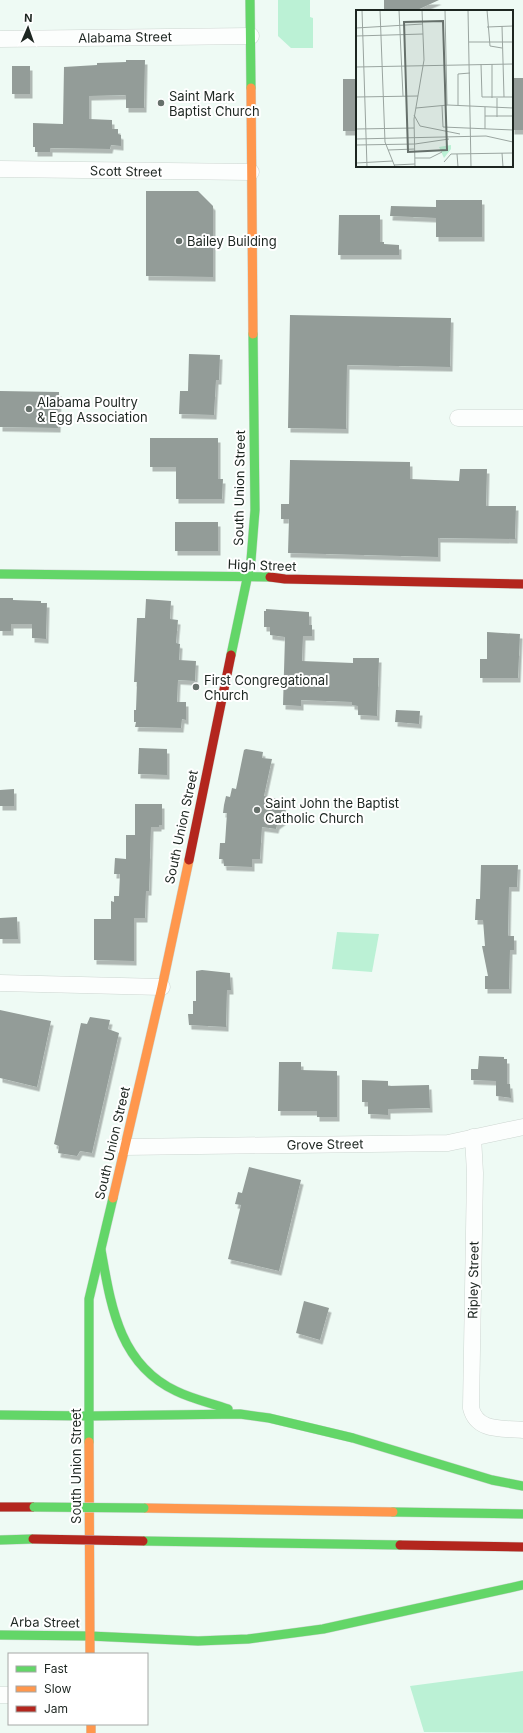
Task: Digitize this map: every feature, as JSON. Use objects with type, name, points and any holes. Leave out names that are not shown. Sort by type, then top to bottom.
[{"type":"main road","name":"South Union Street","points":[[90,1653],[89,1300],[162,987],[246,577],[251,560],[254,510],[250,0]]},
{"type":"main road","name":"High Street","points":[[0,574],[246,577],[523,584]]},
{"type":"main road","points":[[100,1250],[116,1324],[126,1346],[140,1363],[154,1377],[175,1390],[240,1414]]},
{"type":"main road","points":[[0,1415],[89,1416],[240,1414],[282,1420],[335,1433],[492,1480],[523,1486]]},
{"type":"main road","points":[[0,1507],[523,1514]]},
{"type":"main road","points":[[0,1540],[33,1539],[523,1547]]},
{"type":"main road","name":"Arba Street","points":[[0,1635],[205,1640],[248,1639],[323,1628],[523,1585]]},
{"type":"main road","points":[[131,1646],[152,1639]]},
{"type":"street","name":"Alabama Street","points":[[0,39],[251,36]]},
{"type":"street","name":"Scott Street","points":[[0,169],[251,172]]},
{"type":"street","points":[[458,418],[523,418]]},
{"type":"street","points":[[0,983],[162,987]]},
{"type":"street","name":"Grove Street","points":[[124,1147],[448,1143],[523,1127]]},
{"type":"street","name":"Ripley Street","points":[[473,1137],[475,1173],[471,1408],[476,1421],[490,1427],[523,1430]]},
{"type":"green space","points":[[278,0],[310,0],[310,17],[313,18],[313,48],[291,48],[278,36]]},
{"type":"green space","points":[[337,932],[379,934],[372,972],[332,969]]},
{"type":"green space","points":[[523,1671],[523,1733],[424,1732],[410,1686]]},
{"type":"building","points":[[384,0],[439,0],[417,10],[384,10]]},
{"type":"building","points":[[126,60],[145,60],[144,108],[126,108],[126,95],[89,96],[89,119],[112,120],[112,129],[118,129],[118,134],[121,135],[121,146],[111,145],[110,149],[50,148],[50,152],[35,152],[35,147],[33,147],[33,123],[63,124],[64,67],[97,65],[97,63],[126,62]]},
{"type":"building","points":[[12,66],[30,66],[30,94],[12,94]]},
{"type":"building","points":[[513,78],[523,78],[523,130],[513,130]]},
{"type":"building","points":[[343,79],[356,79],[356,131],[343,131]]},
{"type":"building","name":"Bailey Building","points":[[146,191],[198,191],[213,206],[213,277],[146,276]]},
{"type":"building","points":[[436,200],[482,200],[482,237],[436,237],[436,218],[390,216],[391,206],[436,207]]},
{"type":"building","points":[[339,215],[380,215],[380,242],[384,242],[384,244],[399,245],[399,255],[338,255]]},
{"type":"building","points":[[290,315],[451,318],[450,367],[347,365],[346,429],[288,428]]},
{"type":"building","points":[[189,354],[220,355],[219,380],[216,380],[214,415],[179,414],[180,391],[188,391]]},
{"type":"building","name":"Alabama Poultry & Egg Association","points":[[0,391],[59,392],[58,428],[0,427]]},
{"type":"building","points":[[150,438],[218,438],[218,479],[223,479],[222,499],[176,499],[176,467],[150,467]]},
{"type":"building","points":[[290,460],[410,462],[410,479],[459,481],[460,469],[487,469],[486,506],[516,506],[515,539],[438,538],[438,557],[288,553],[289,519],[281,519],[281,504],[289,504]]},
{"type":"building","points":[[175,522],[218,522],[218,551],[175,551]]},
{"type":"building","points":[[0,598],[13,598],[13,600],[41,601],[41,603],[47,603],[46,639],[32,638],[32,624],[11,624],[11,631],[0,631]]},
{"type":"building","points":[[146,599],[171,601],[170,619],[178,620],[176,643],[180,644],[179,660],[196,661],[195,681],[178,680],[177,702],[186,702],[186,720],[182,719],[181,728],[135,727],[136,722],[134,722],[134,710],[136,710],[137,682],[134,682],[137,618],[145,618]]},
{"type":"building","points":[[266,609],[309,612],[309,625],[312,625],[312,636],[303,636],[302,661],[353,663],[353,658],[379,658],[377,716],[358,715],[358,706],[352,705],[352,702],[301,700],[301,706],[283,705],[285,637],[270,635],[270,627],[264,627],[264,611],[266,611]]},
{"type":"building","points":[[487,632],[520,634],[518,678],[480,678],[480,659],[487,659]]},
{"type":"building","points":[[396,710],[420,711],[419,724],[395,722]]},
{"type":"building","points":[[139,748],[167,749],[167,775],[138,774]]},
{"type":"building","points":[[246,749],[263,752],[262,758],[272,759],[264,796],[279,799],[287,813],[285,819],[277,825],[276,829],[262,827],[260,859],[252,859],[252,867],[224,866],[223,859],[219,859],[220,843],[225,843],[227,813],[223,813],[224,805],[226,796],[230,797],[232,788],[236,789],[244,750]]},
{"type":"building","points":[[14,789],[14,806],[0,806],[0,790]]},
{"type":"building","points":[[135,804],[162,804],[162,825],[159,825],[159,827],[151,827],[149,891],[146,891],[145,918],[134,918],[134,961],[94,960],[94,919],[111,919],[111,901],[114,902],[114,896],[119,896],[120,874],[114,874],[115,858],[126,859],[126,835],[135,835]]},
{"type":"building","points":[[481,865],[518,865],[517,887],[509,887],[508,936],[514,936],[514,950],[510,950],[509,989],[485,989],[485,976],[488,976],[482,946],[485,946],[483,920],[475,920],[476,899],[480,899]]},
{"type":"building","points":[[17,917],[18,939],[0,939],[0,918]]},
{"type":"building","points":[[202,970],[230,973],[231,990],[227,990],[226,1027],[189,1025],[188,1014],[193,1014],[193,1001],[196,1001],[196,971]]},
{"type":"building","points":[[0,1010],[51,1021],[37,1087],[0,1078]]},
{"type":"building","points":[[90,1017],[110,1020],[108,1029],[119,1033],[92,1153],[80,1151],[77,1156],[58,1153],[59,1146],[54,1144],[81,1023],[87,1024]]},
{"type":"building","points":[[479,1056],[504,1057],[504,1059],[507,1059],[507,1084],[510,1084],[511,1098],[496,1096],[496,1081],[471,1080],[471,1069],[478,1069]]},
{"type":"building","points":[[279,1062],[301,1062],[301,1070],[337,1071],[337,1117],[317,1117],[317,1111],[278,1111]]},
{"type":"building","points":[[362,1080],[388,1081],[388,1086],[429,1085],[430,1108],[388,1109],[388,1115],[368,1114],[368,1102],[362,1102]]},
{"type":"building","points":[[249,1167],[301,1180],[279,1271],[228,1259],[241,1205],[235,1204],[238,1192],[242,1193]]},
{"type":"building","points":[[304,1301],[329,1308],[320,1340],[296,1333]]},
{"type":"traffic: fast","points":[[250,0],[251,88]]},
{"type":"traffic: fast","points":[[231,655],[251,560],[255,510],[253,334]]},
{"type":"traffic: fast","points":[[0,574],[270,577]]},
{"type":"traffic: fast","points":[[89,1442],[89,1299],[113,1198]]},
{"type":"traffic: fast","points":[[101,1250],[114,1312],[130,1349],[142,1365],[157,1379],[176,1391],[195,1399],[228,1409]]},
{"type":"traffic: fast","points":[[89,1416],[240,1414],[269,1418],[353,1438],[492,1480],[523,1486]]},
{"type":"traffic: fast","points":[[0,1415],[89,1416]]},
{"type":"traffic: fast","points":[[34,1507],[144,1508]]},
{"type":"traffic: fast","points":[[393,1512],[523,1514]]},
{"type":"traffic: fast","points":[[0,1540],[33,1539]]},
{"type":"traffic: fast","points":[[143,1541],[400,1545]]},
{"type":"traffic: fast","points":[[90,1636],[198,1641],[248,1639],[323,1629],[523,1585]]},
{"type":"traffic: fast","points":[[0,1635],[90,1636]]},
{"type":"traffic: slow","points":[[251,88],[253,334]]},
{"type":"traffic: slow","points":[[113,1198],[162,987],[189,860]]},
{"type":"traffic: slow","points":[[89,1442],[90,1653]]},
{"type":"traffic: slow","points":[[144,1508],[393,1512]]},
{"type":"traffic: slow","points":[[91,1725],[91,1733]]},
{"type":"traffic: jam","points":[[270,577],[285,579],[523,584]]},
{"type":"traffic: jam","points":[[189,860],[231,655]]},
{"type":"traffic: jam","points":[[0,1507],[34,1507]]},
{"type":"traffic: jam","points":[[33,1539],[143,1541]]},
{"type":"traffic: jam","points":[[400,1545],[523,1547]]},
{"type":"place","name":"Saint Mark Baptist Church","points":[[161,103]]},
{"type":"place","name":"Bailey Building","points":[[179,241]]},
{"type":"place","name":"Alabama Poultry & Egg Association","points":[[29,409]]},
{"type":"place","name":"First Congregational Church","points":[[196,687]]},
{"type":"place","name":"Saint John the Baptist Catholic Church","points":[[257,810]]}]
